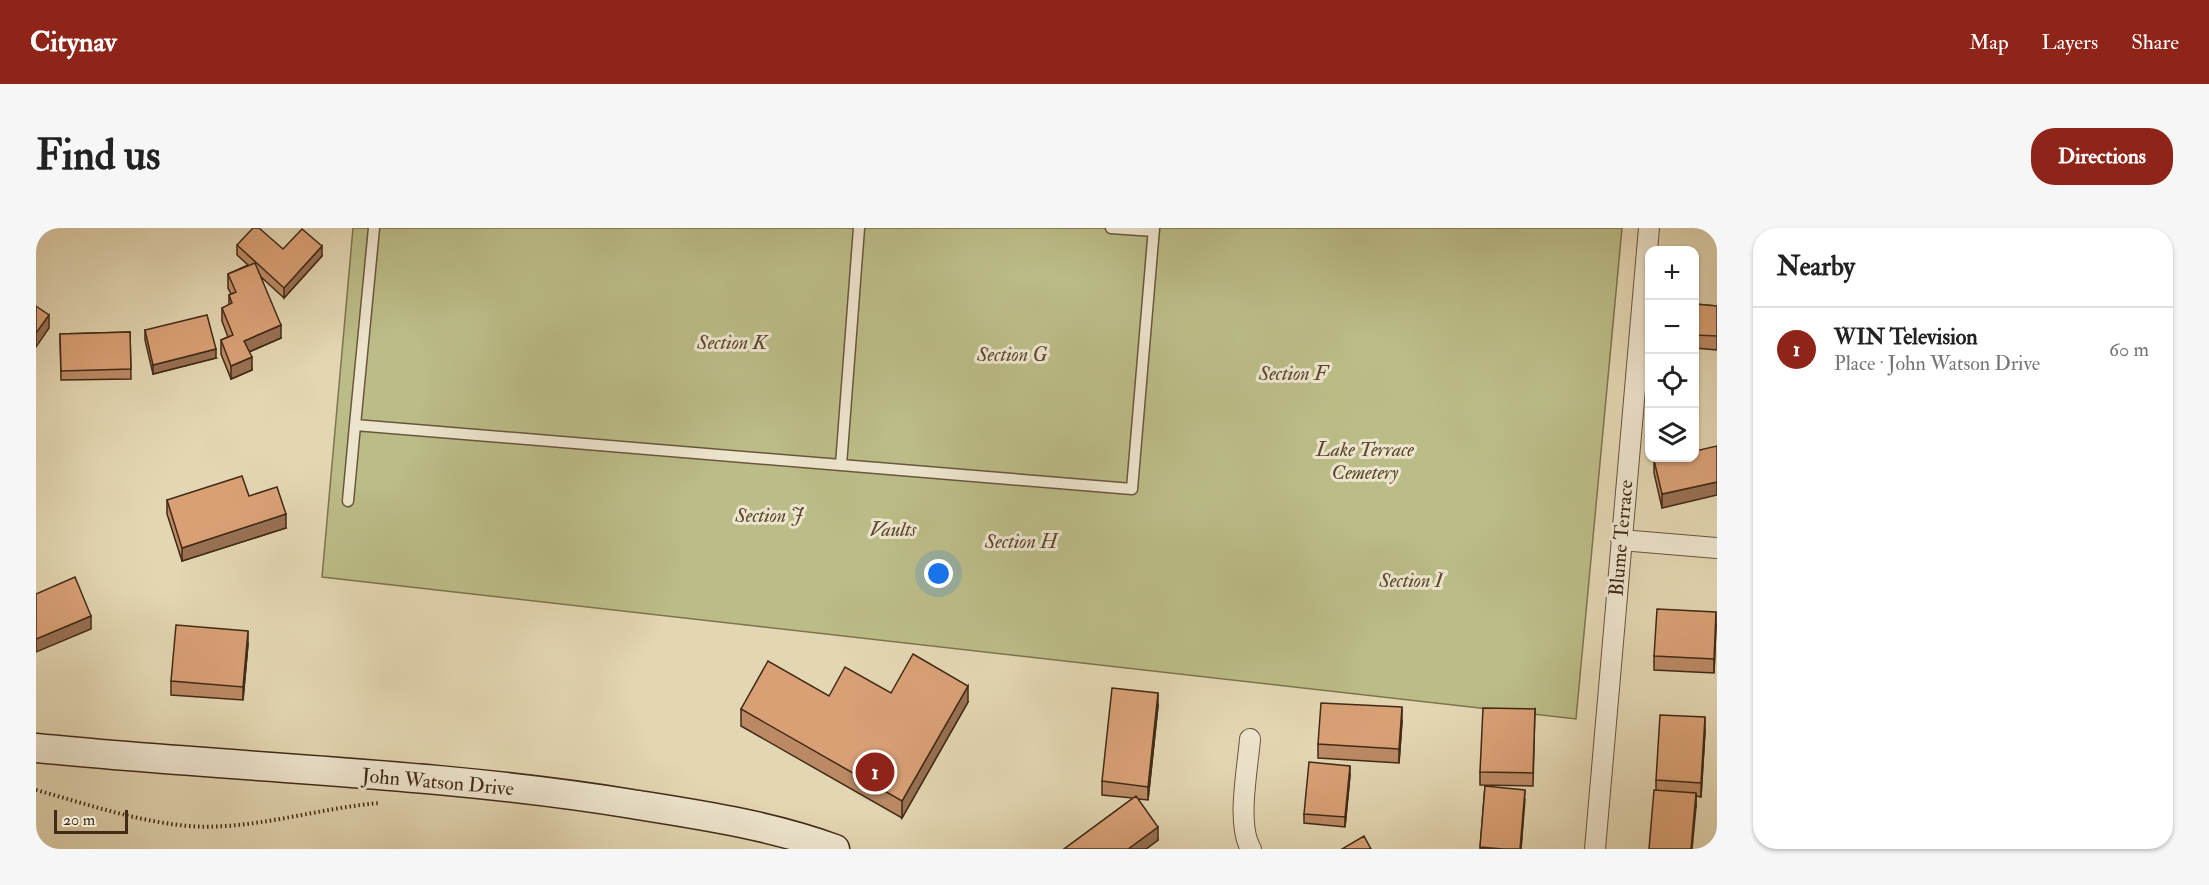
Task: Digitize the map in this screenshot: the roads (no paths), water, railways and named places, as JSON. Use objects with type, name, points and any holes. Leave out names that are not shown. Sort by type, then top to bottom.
[{"type":"street","name":"Blume Terrace","points":[[1595,849],[1649,228]]},
{"type":"street","points":[[1621,540],[1717,548]]},
{"type":"street","points":[[1250,739],[1244,824],[1246,842],[1251,849]]},
{"type":"street","name":"John Watson Drive","points":[[36,748],[150,759],[484,784],[588,796],[755,825],[835,849]]},
{"type":"lane","points":[[348,501],[374,228]]},
{"type":"lane","points":[[841,465],[859,228]]},
{"type":"lane","points":[[355,425],[1132,489],[1154,230],[1111,228]]},
{"type":"place","name":"WIN Television","points":[[875,772]]},
{"type":"park label","name":"Section K","points":[[732,342]]},
{"type":"park label","name":"Section G","points":[[1012,354]]},
{"type":"park label","name":"Section F","points":[[1293,373]]},
{"type":"park label","name":"Lake Terrace Cemetery","points":[[1365,460]]},
{"type":"park label","name":"Section J","points":[[769,515]]},
{"type":"park label","name":"Vaults","points":[[893,529]]},
{"type":"park label","name":"Section H","points":[[1021,541]]},
{"type":"park label","name":"Section I","points":[[1411,580]]}]
